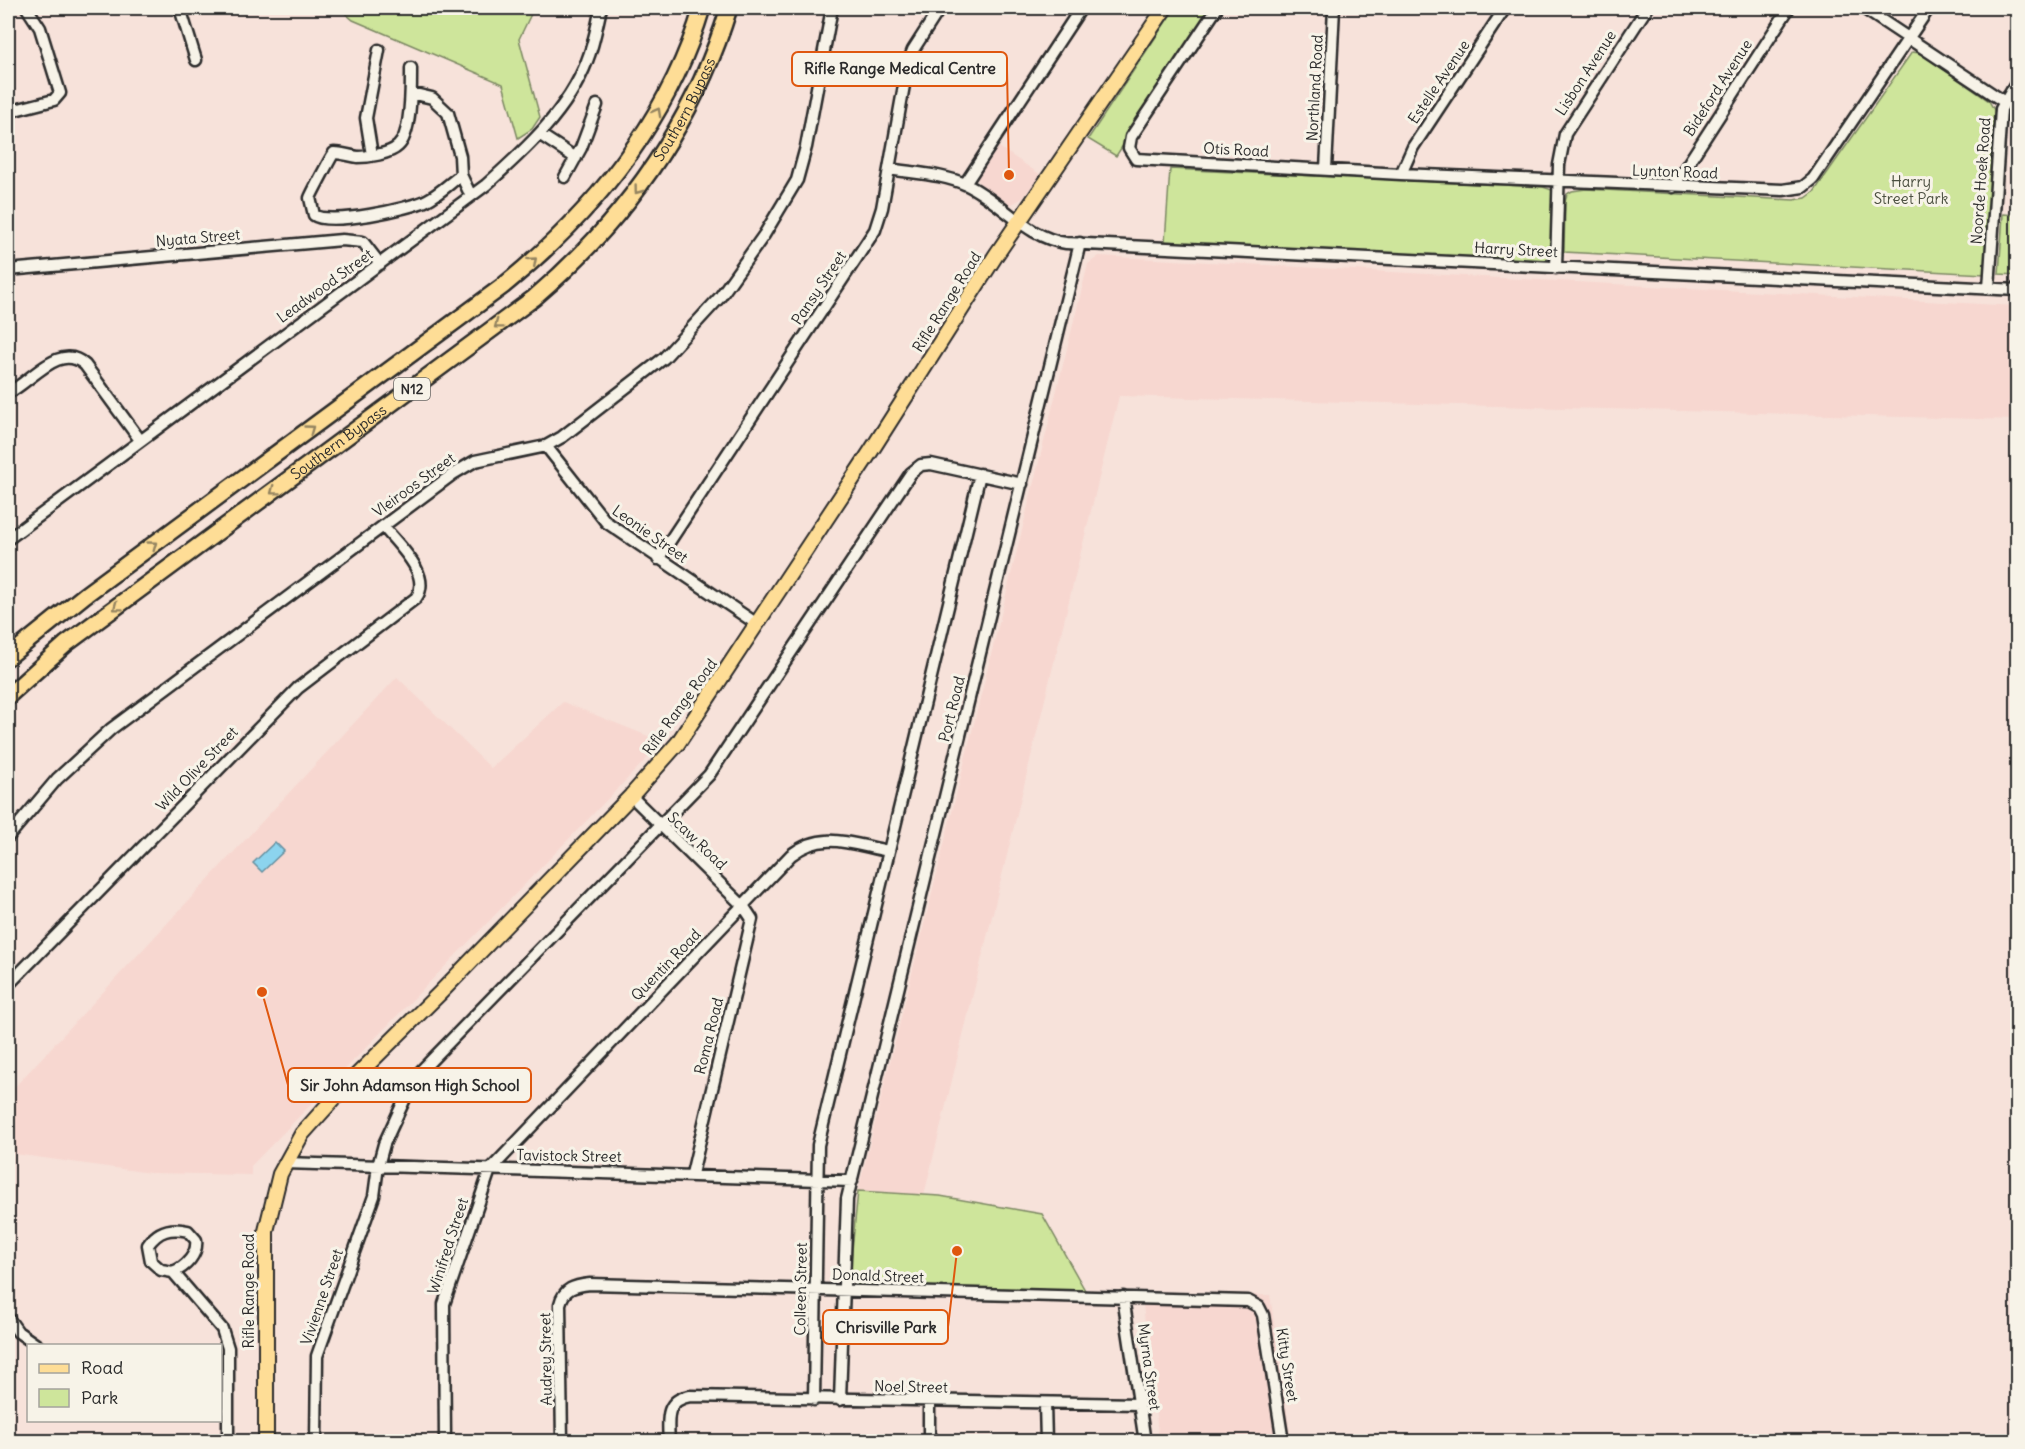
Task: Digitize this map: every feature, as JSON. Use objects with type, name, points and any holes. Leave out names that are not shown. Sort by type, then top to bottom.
[{"type":"highway","name":"Southern Bypass","points":[[8,657],[94,588],[503,286],[567,231],[616,176],[650,125],[678,71],[702,8]]},
{"type":"highway","name":"Southern Bypass","points":[[8,696],[66,644],[488,333],[557,278],[600,236],[649,175],[694,98],[714,53],[729,8]]},
{"type":"highway","points":[[714,53],[740,8]]},
{"type":"main road","name":"Rifle Range Road","points":[[266,1442],[266,1230],[273,1197],[285,1163],[302,1134],[337,1095],[440,993],[631,796],[682,737],[1020,220],[1165,8]]},
{"type":"street","points":[[11,111],[54,100],[60,93],[40,28],[27,8]]},
{"type":"street","points":[[180,8],[196,60]]},
{"type":"street","name":"Leadwood Street","points":[[8,539],[471,196],[539,134],[561,106],[582,72],[601,8]]},
{"type":"street","name":"Vleiroos Street","points":[[8,837],[57,779],[119,723],[383,526],[469,464],[546,446],[585,420],[664,358],[720,297],[764,235],[801,171],[832,8]]},
{"type":"street","name":"Pansy Street","points":[[658,559],[875,230],[882,208],[910,57],[940,8]]},
{"type":"street","points":[[889,170],[965,184],[1081,8]]},
{"type":"street","name":"Otis Road","points":[[1217,8],[1131,137],[1129,144],[1131,154],[1145,161],[1326,169]]},
{"type":"street","name":"Northland Road","points":[[1326,169],[1334,8]]},
{"type":"street","name":"Estelle Avenue","points":[[1401,174],[1413,147],[1505,8]]},
{"type":"street","name":"Lisbon Avenue","points":[[1556,268],[1558,182],[1563,140],[1568,128],[1647,8]]},
{"type":"street","name":"Bideford Avenue","points":[[1673,187],[1789,8]]},
{"type":"street","points":[[1863,8],[2003,101]]},
{"type":"street","name":"Lynton Road","points":[[1326,169],[1673,187],[1783,190],[1807,185],[1929,8]]},
{"type":"street","points":[[372,155],[366,118],[379,50]]},
{"type":"street","points":[[411,68],[411,93],[403,141],[391,151],[372,155],[358,157],[334,153],[310,198],[314,215],[322,219],[368,216],[409,207],[429,200],[461,175]]},
{"type":"street","name":"Noorde Hoek Road","points":[[1989,288],[1997,145],[2003,101],[2018,80]]},
{"type":"street","points":[[411,93],[432,98],[448,113],[460,156],[461,175],[471,196]]},
{"type":"street","points":[[565,177],[576,158],[597,105]]},
{"type":"street","points":[[539,134],[576,158]]},
{"type":"street","name":"Harry Street","points":[[965,184],[1020,220],[1041,237],[1080,243],[2018,290]]},
{"type":"street","name":"Nyata Street","points":[[8,270],[350,240],[368,246],[380,264]]},
{"type":"street","name":"Port Road","points":[[852,1181],[1080,243]]},
{"type":"street","points":[[8,393],[60,357],[76,358],[85,365],[140,440]]},
{"type":"street","name":"Leonie Street","points":[[546,446],[599,515],[658,559],[758,624]]},
{"type":"street","points":[[378,1166],[398,1112],[420,1071],[713,770],[911,473],[921,465],[931,464],[1022,484]]},
{"type":"street","name":"Port Road","points":[[816,1178],[818,1145],[829,1095],[980,474]]},
{"type":"street","name":"Wild Olive Street","points":[[8,985],[298,688],[412,601],[421,590],[418,572],[383,526]]},
{"type":"street","name":"Scaw Road","points":[[631,796],[744,907]]},
{"type":"street","name":"Quentin Road","points":[[490,1170],[744,907],[791,855],[811,842],[822,840],[888,850]]},
{"type":"street","name":"Roma Road","points":[[692,1174],[751,928],[752,919],[744,907]]},
{"type":"street","name":"Tavistock Street","points":[[285,1163],[692,1174],[852,1181]]},
{"type":"street","name":"Vivienne Street","points":[[316,1442],[317,1356],[374,1196],[378,1166]]},
{"type":"street","name":"Winifred Street","points":[[445,1442],[444,1304],[490,1170]]},
{"type":"street","name":"Colleen Street","points":[[814,1400],[816,1178]]},
{"type":"street","points":[[840,1400],[843,1290],[848,1199],[852,1181]]},
{"type":"street","points":[[173,1272],[185,1265],[196,1251],[196,1240],[188,1231],[165,1230],[152,1238],[148,1245],[151,1261],[161,1270],[173,1272],[225,1335],[228,1348],[224,1400],[228,1442]]},
{"type":"street","name":"Donald Street","points":[[578,1285],[1123,1296],[1248,1301]]},
{"type":"street","name":"Audrey Street","points":[[562,1442],[560,1304],[564,1294],[578,1285]]},
{"type":"street","name":"Myrna Street","points":[[1123,1296],[1145,1442]]},
{"type":"street","name":"Kitty Street","points":[[1248,1301],[1259,1307],[1263,1315],[1283,1442]]},
{"type":"street","points":[[8,1318],[18,1332],[35,1344]]},
{"type":"street","name":"Noel Street","points":[[669,1442],[669,1408],[683,1397],[1140,1404]]},
{"type":"street","points":[[929,1402],[929,1442]]},
{"type":"street","points":[[1045,1403],[1046,1442]]},
{"type":"shaded area","points":[[996,145],[1041,175],[1023,198],[1010,205],[979,184],[977,176]]},
{"type":"shaded area","points":[[1099,256],[2017,306],[2017,420],[1119,396],[924,1195],[858,1191],[1088,264]]},
{"type":"shaded area","points":[[397,677],[491,768],[563,702],[663,742],[251,1166],[251,1175],[150,1173],[8,1153],[8,1094]]},
{"type":"shaded area","points":[[1270,1295],[1291,1441],[1159,1441],[1142,1297]]},
{"type":"green space","points":[[339,8],[540,8],[532,12],[519,39],[540,117],[532,129],[518,138],[503,84],[353,20]]},
{"type":"green space","points":[[1175,8],[1213,8],[1116,156],[1088,139]]},
{"type":"green space","name":"Harry Street Park","points":[[1912,52],[1920,53],[1989,101],[1994,110],[1985,274],[1564,252],[1565,202],[1567,194],[1572,191],[1586,189],[1794,200],[1806,198],[1814,192]]},
{"type":"green space","points":[[1170,169],[1543,187],[1552,190],[1554,197],[1552,251],[1546,261],[1541,263],[1165,242]]},
{"type":"green space","points":[[2003,214],[2017,215],[2017,275],[1999,274]]},
{"type":"green space","points":[[858,1191],[940,1196],[1042,1214],[1086,1292],[856,1284],[852,1280],[850,1270]]},
{"type":"water","points":[[275,842],[284,851],[262,872],[253,863]]},
{"type":"place","name":"Rifle Range Medical Centre","points":[[1009,175]]},
{"type":"place","name":"Sir John Adamson High School","points":[[262,992]]},
{"type":"place","name":"Chrisville Park","points":[[957,1251]]}]
